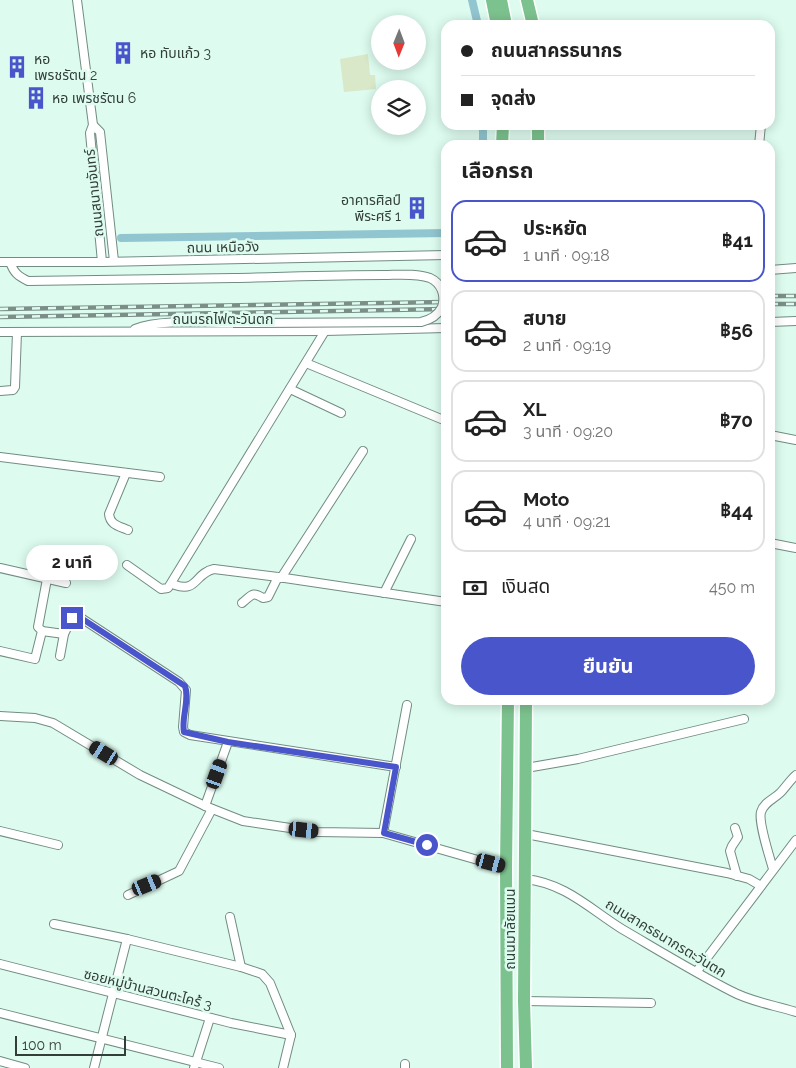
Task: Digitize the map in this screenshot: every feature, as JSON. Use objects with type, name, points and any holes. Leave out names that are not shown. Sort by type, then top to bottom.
[{"type":"highway","points":[[492,0],[496,20]]},
{"type":"highway","points":[[501,0],[505,20]]},
{"type":"highway","points":[[520,0],[523,20]]},
{"type":"highway","points":[[528,0],[532,20]]},
{"type":"highway","name":"ถนนมาลัยแมน","points":[[507,1068],[506,868],[508,705]]},
{"type":"highway","name":"ถนนมาลัยแมน","points":[[526,705],[524,1001],[526,1068]]},
{"type":"street","name":"ถนนสนามจันทร์","points":[[77,0],[94,125],[100,132],[114,262]]},
{"type":"street","name":"ถนนสนามจันทร์","points":[[94,125],[90,133],[102,262]]},
{"type":"street","name":"ถนน เหนือวัง","points":[[0,262],[114,262],[441,255]]},
{"type":"street","points":[[10,262],[12,270],[18,276],[28,281],[368,275],[421,276],[436,281],[441,289]]},
{"type":"street","points":[[775,270],[796,268]]},
{"type":"street","points":[[129,331],[141,326],[157,324],[421,322],[437,314],[441,308]]},
{"type":"street","points":[[775,322],[796,321]]},
{"type":"street","name":"ถนนรถไฟตะวันตก","points":[[0,332],[325,331],[441,328]]},
{"type":"street","points":[[127,565],[161,588],[168,588],[325,331]]},
{"type":"street","points":[[0,391],[13,390],[15,388],[17,332]]},
{"type":"street","points":[[306,362],[441,419]]},
{"type":"street","points":[[290,389],[341,413]]},
{"type":"street","points":[[775,436],[796,440]]},
{"type":"street","points":[[242,604],[253,594],[263,598],[268,597],[363,451]]},
{"type":"street","points":[[0,457],[160,477]]},
{"type":"street","points":[[126,473],[109,514],[109,519],[114,524],[128,530]]},
{"type":"street","points":[[384,593],[411,539]]},
{"type":"street","points":[[775,544],[796,548]]},
{"type":"street","points":[[0,568],[66,583]]},
{"type":"street","points":[[175,585],[187,588],[202,574],[214,569],[441,601]]},
{"type":"street","points":[[47,579],[38,627],[42,631],[64,634]]},
{"type":"street","points":[[60,656],[64,634],[72,618],[78,616],[180,682],[186,690],[184,732],[228,742],[396,767]]},
{"type":"street","points":[[0,651],[35,659],[42,631]]},
{"type":"street","points":[[384,833],[407,705]]},
{"type":"street","points":[[0,716],[35,718],[53,723],[140,775],[208,808],[242,820],[317,832],[384,833],[506,868]]},
{"type":"street","points":[[526,768],[578,759],[744,719]]},
{"type":"street","points":[[128,895],[179,871],[208,808],[228,742]]},
{"type":"street","points":[[773,870],[761,824],[761,812],[769,801],[780,793],[796,775]]},
{"type":"street","points":[[735,828],[737,840],[730,852],[737,876]]},
{"type":"street","points":[[0,831],[58,845]]},
{"type":"street","points":[[526,834],[737,876],[749,879],[761,886]]},
{"type":"street","points":[[697,971],[796,840]]},
{"type":"street","name":"ถนนสาครธนากรตะวันตก","points":[[525,880],[541,881],[569,894],[621,928],[732,992],[796,1012]]},
{"type":"street","points":[[230,917],[241,967]]},
{"type":"street","points":[[54,924],[127,938],[262,974],[266,978],[291,1035],[283,1068]]},
{"type":"street","points":[[94,1068],[127,938]]},
{"type":"street","name":"ซอยหมู่บ้านสวนตะไคร้ 3","points":[[0,964],[210,1018],[291,1035]]},
{"type":"street","points":[[524,1001],[651,1003]]},
{"type":"street","points":[[0,1013],[195,1065],[219,1068]]},
{"type":"street","points":[[195,1065],[210,1018]]},
{"type":"street","points":[[0,1061],[25,1068]]},
{"type":"green space","points":[[368,54],[370,75],[375,75],[375,80],[371,80],[371,89],[344,92],[340,59]]},
{"type":"waterway","points":[[472,0],[477,20]]},
{"type":"waterway","points":[[483,130],[483,140]]},
{"type":"waterway","points":[[121,238],[441,233]]},
{"type":"railway","points":[[775,296],[796,296]]},
{"type":"railway","points":[[0,309],[441,302]]},
{"type":"railway","points":[[775,304],[796,304]]},
{"type":"railway","points":[[0,317],[441,309]]},
{"type":"place","name":"หอ ทับแก้ว 3","points":[[123,53]]},
{"type":"place","name":"หอ เพรชรัตน 2","points":[[17,67]]},
{"type":"place","name":"หอ เพรชรัตน 6","points":[[36,98]]},
{"type":"place","name":"อาคารศิลป์ พีระศรี 1","points":[[417,208]]},
{"type":"route","points":[[72,618],[78,616],[185,686],[183,727],[184,732],[190,735],[396,767],[384,833],[427,845]]}]
